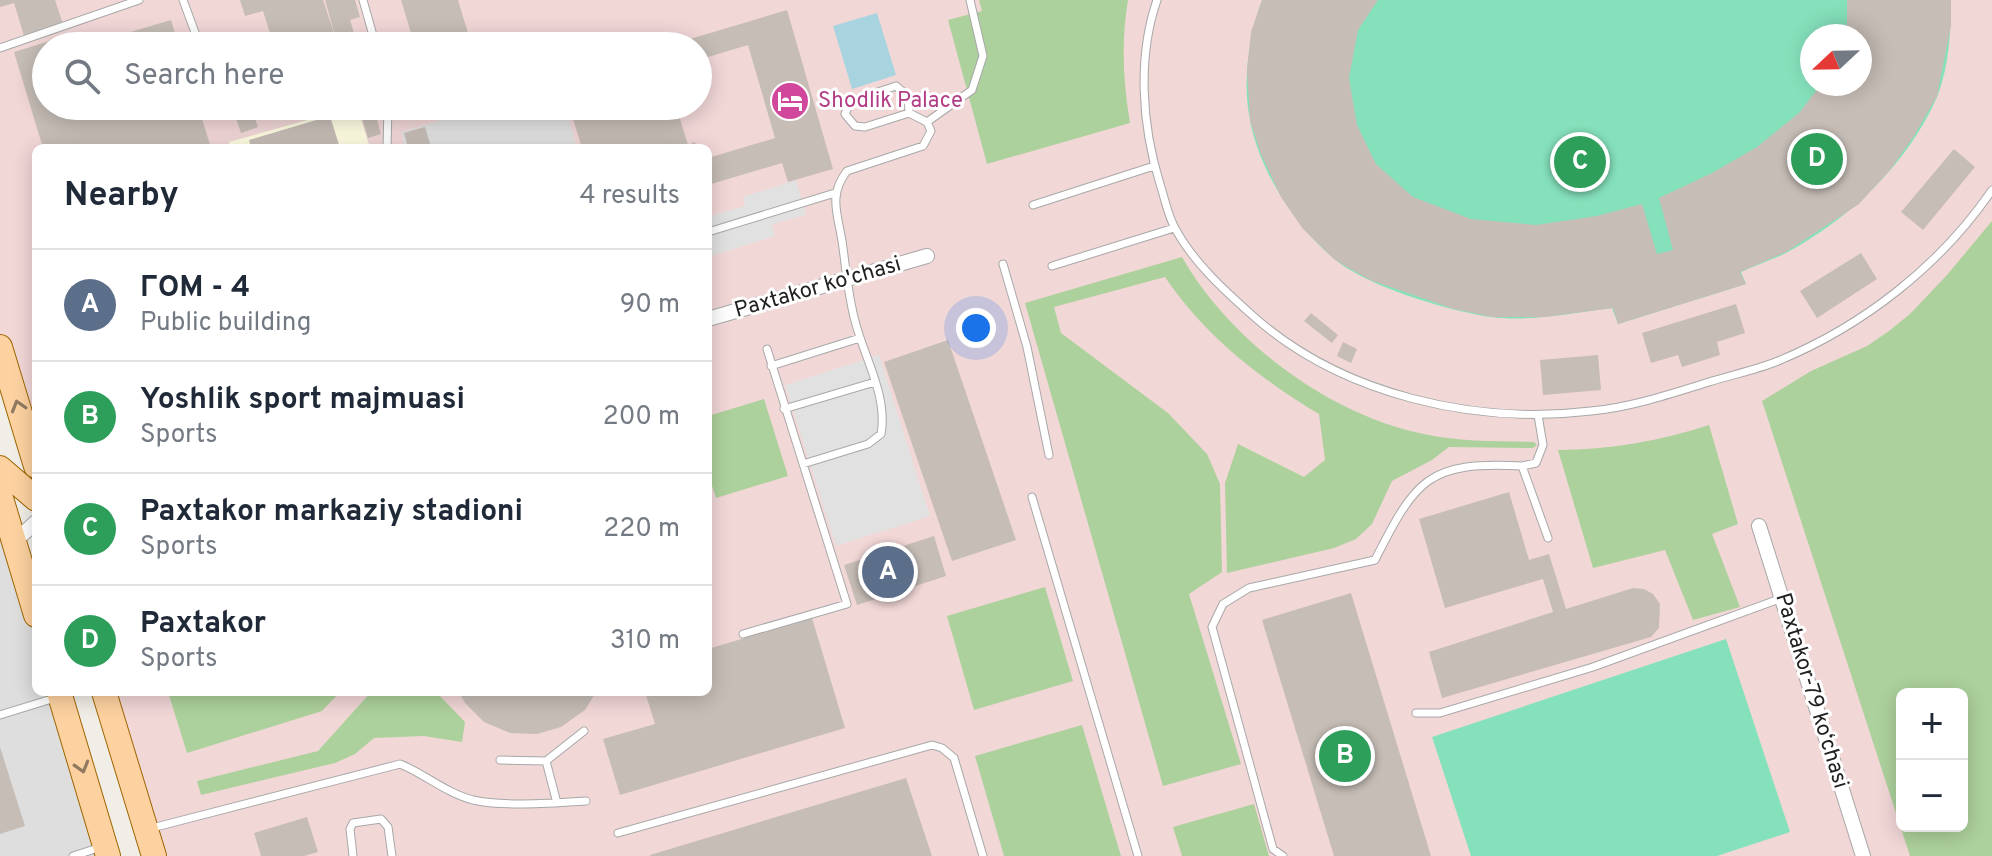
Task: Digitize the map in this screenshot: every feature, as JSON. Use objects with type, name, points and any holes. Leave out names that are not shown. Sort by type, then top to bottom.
[{"type":"main road","points":[[0,347],[32,453]]},
{"type":"main road","points":[[0,468],[32,496]]},
{"type":"main road","points":[[0,495],[7,529],[32,598]]},
{"type":"main road","points":[[61,696],[106,851]]},
{"type":"main road","points":[[93,696],[146,830]]},
{"type":"main road","points":[[105,696],[154,856]]},
{"type":"street","name":"Paxtakor ko'chasi","points":[[712,318],[927,256]]},
{"type":"street","points":[[7,529],[32,523]]},
{"type":"street","name":"Paxtakor-79 ko‘chasi","points":[[1759,526],[1863,856]]},
{"type":"lane","points":[[46,32],[139,0]]},
{"type":"lane","points":[[183,0],[195,32]]},
{"type":"lane","points":[[363,0],[372,32]]},
{"type":"lane","points":[[927,122],[972,90],[983,56],[970,0]]},
{"type":"lane","points":[[1157,0],[1147,46],[1144,86],[1147,127],[1154,166],[1174,228],[1206,269],[1243,307],[1283,341],[1328,367],[1380,388],[1433,403],[1538,415],[1593,411],[1645,402],[1776,362],[1871,310],[1912,279],[1952,242],[1992,190]]},
{"type":"lane","points":[[0,48],[32,37]]},
{"type":"lane","points":[[803,464],[868,444],[881,434],[884,419],[846,279],[834,204],[839,181],[847,171],[923,146],[931,131],[927,122],[909,113],[860,128],[849,122],[845,114],[851,101],[891,86],[901,88],[908,96],[909,113]]},
{"type":"lane","points":[[387,144],[388,120]]},
{"type":"lane","points":[[1033,205],[1154,166]]},
{"type":"lane","points":[[712,231],[835,193]]},
{"type":"lane","points":[[1052,266],[1174,228]]},
{"type":"lane","points":[[1003,264],[1027,347],[1049,455]]},
{"type":"lane","points":[[771,366],[860,338]]},
{"type":"lane","points":[[743,634],[847,604],[767,349]]},
{"type":"lane","points":[[784,409],[875,382]]},
{"type":"lane","points":[[1283,856],[1273,849],[1212,627],[1223,604],[1249,588],[1375,560],[1398,514],[1415,490],[1440,473],[1486,464],[1522,466],[1536,463],[1543,445],[1538,415]]},
{"type":"lane","points":[[1522,466],[1548,538]]},
{"type":"lane","points":[[1032,497],[1138,856]]},
{"type":"lane","points":[[1416,713],[1440,713],[1593,667],[1782,598]]},
{"type":"lane","points":[[0,715],[54,696]]},
{"type":"lane","points":[[500,760],[546,761],[584,731]]},
{"type":"lane","points":[[618,833],[932,745],[942,748],[954,758],[983,856]]},
{"type":"lane","points":[[546,761],[557,803]]},
{"type":"lane","points":[[146,830],[400,764],[474,800],[586,801]]},
{"type":"lane","points":[[353,856],[350,829],[353,823],[381,819],[388,827],[392,856]]},
{"type":"lane","points":[[73,856],[106,851]]},
{"type":"shaded area","points":[[0,0],[1992,0],[1992,856],[154,856],[105,696],[712,696],[712,144],[32,144],[32,453],[0,347]]},
{"type":"shaded area","points":[[307,120],[361,120],[369,144],[229,144]]},
{"type":"shaded area","points":[[442,120],[569,120],[576,144],[404,144],[401,132]]},
{"type":"shaded area","points":[[796,180],[806,215],[772,224],[775,236],[712,256],[712,216],[745,206],[743,197]]},
{"type":"shaded area","points":[[879,355],[930,516],[836,546],[785,385]]},
{"type":"shaded area","points":[[0,495],[32,602],[32,696],[60,696],[108,856],[0,856]]},
{"type":"green space","points":[[979,0],[1128,0],[1124,62],[1130,123],[987,164],[948,20],[982,11]]},
{"type":"green space","points":[[1262,0],[1951,0],[1948,49],[1937,97],[1910,145],[1874,187],[1832,224],[1809,239],[1786,253],[1741,272],[1746,284],[1618,324],[1612,308],[1521,318],[1491,317],[1453,309],[1386,287],[1333,258],[1292,213],[1261,158],[1248,105],[1250,44]]},
{"type":"green space","points":[[1992,221],[1992,856],[1910,856],[1902,832],[1968,832],[1968,688],[1896,688],[1896,813],[1762,401],[1811,371],[1867,346],[1910,314]]},
{"type":"green space","points":[[1182,257],[1202,288],[1255,345],[1318,392],[1388,424],[1424,434],[1479,441],[1534,442],[1537,445],[1533,448],[1449,447],[1432,460],[1392,481],[1372,524],[1356,539],[1334,548],[1227,573],[1225,483],[1238,444],[1304,477],[1325,460],[1319,414],[1275,386],[1234,354],[1197,318],[1165,277],[1054,307],[1061,333],[1168,413],[1207,454],[1220,484],[1222,572],[1189,594],[1241,764],[1163,786],[1025,303]]},
{"type":"green space","points":[[764,399],[788,476],[716,498],[712,486],[712,415]]},
{"type":"green space","points":[[1709,425],[1738,524],[1712,534],[1740,607],[1693,620],[1665,550],[1593,568],[1558,450],[1634,444]]},
{"type":"green space","points":[[1045,587],[1073,681],[974,710],[947,616]]},
{"type":"green space","points":[[1726,639],[1790,832],[1717,856],[1471,856],[1432,737]]},
{"type":"green space","points":[[169,696],[336,696],[322,711],[187,753]]},
{"type":"green space","points":[[367,696],[440,696],[465,722],[462,742],[424,736],[374,738],[355,754],[335,763],[201,795],[197,781],[318,751]]},
{"type":"green space","points":[[1082,725],[1121,856],[1004,856],[975,756]]},
{"type":"green space","points":[[1254,804],[1269,856],[1182,856],[1173,827]]},
{"type":"water","points":[[877,13],[896,75],[852,89],[833,26]]},
{"type":"building","points":[[0,0],[55,0],[63,24],[24,36],[14,3],[0,7]]},
{"type":"building","points":[[240,0],[323,0],[334,32],[270,32],[263,11],[245,16]]},
{"type":"building","points":[[325,0],[355,0],[360,17],[350,20],[354,32],[334,32]]},
{"type":"building","points":[[401,0],[458,0],[468,32],[411,32]]},
{"type":"building","points":[[1262,0],[1378,0],[1358,30],[1349,78],[1357,125],[1376,164],[1413,197],[1471,219],[1536,225],[1597,216],[1642,204],[1657,254],[1673,250],[1659,198],[1757,147],[1800,112],[1812,96],[1872,96],[1872,24],[1847,24],[1847,0],[1951,0],[1951,26],[1937,96],[1890,170],[1859,204],[1786,252],[1740,272],[1746,284],[1618,324],[1613,308],[1544,317],[1493,317],[1454,309],[1370,280],[1335,260],[1303,229],[1281,197],[1261,154],[1250,120],[1247,70],[1251,32]]},
{"type":"building","points":[[787,10],[833,169],[788,182],[782,163],[712,184],[712,157],[775,138],[748,45],[712,56],[712,32]]},
{"type":"building","points":[[171,20],[175,32],[131,32]]},
{"type":"building","points":[[32,46],[32,112],[14,52]]},
{"type":"building","points":[[35,120],[202,120],[210,144],[42,144]]},
{"type":"building","points":[[237,120],[255,120],[258,127],[241,133]]},
{"type":"building","points":[[316,120],[331,120],[339,144],[250,144],[249,140]]},
{"type":"building","points":[[363,120],[377,120],[381,134],[368,138]]},
{"type":"building","points":[[573,120],[680,120],[688,144],[581,144]]},
{"type":"building","points":[[425,127],[430,144],[407,144],[404,133]]},
{"type":"building","points":[[1954,149],[1975,167],[1923,230],[1901,212]]},
{"type":"building","points":[[1861,253],[1877,279],[1817,318],[1800,291]]},
{"type":"building","points":[[1736,304],[1745,333],[1717,342],[1720,355],[1682,367],[1678,355],[1651,363],[1642,333]]},
{"type":"building","points":[[1311,313],[1338,335],[1332,343],[1304,321]]},
{"type":"building","points":[[948,340],[1016,540],[952,561],[884,362]]},
{"type":"building","points":[[1343,342],[1357,349],[1351,363],[1337,356]]},
{"type":"building","points":[[1598,355],[1601,390],[1543,395],[1540,360]]},
{"type":"building","points":[[1509,492],[1529,560],[1549,554],[1566,609],[1633,588],[1644,589],[1653,594],[1660,604],[1659,628],[1651,637],[1442,698],[1429,652],[1553,612],[1543,579],[1445,608],[1419,519]]},
{"type":"building","points":[[934,536],[946,576],[857,605],[844,565]]},
{"type":"building","points":[[1351,593],[1431,856],[1334,856],[1262,620]]},
{"type":"building","points":[[812,618],[845,728],[620,795],[603,739],[655,724],[646,696],[712,696],[712,648]]},
{"type":"building","points":[[461,696],[594,696],[585,710],[561,727],[537,734],[510,733],[484,722]]},
{"type":"building","points":[[0,747],[25,826],[0,834]]},
{"type":"building","points":[[906,778],[932,856],[650,856],[650,855]]},
{"type":"building","points":[[307,817],[318,852],[304,856],[261,856],[254,833]]},
{"type":"place","name":"Shodlik Palace","points":[[790,101]]},
{"type":"place","name":"Paxtakor","points":[[1817,159]]},
{"type":"place","name":"Paxtakor markaziy stadioni","points":[[1580,162]]},
{"type":"place","name":"ГОМ - 4","points":[[888,572]]},
{"type":"place","name":"Yoshlik sport majmuasi","points":[[1345,756]]}]
